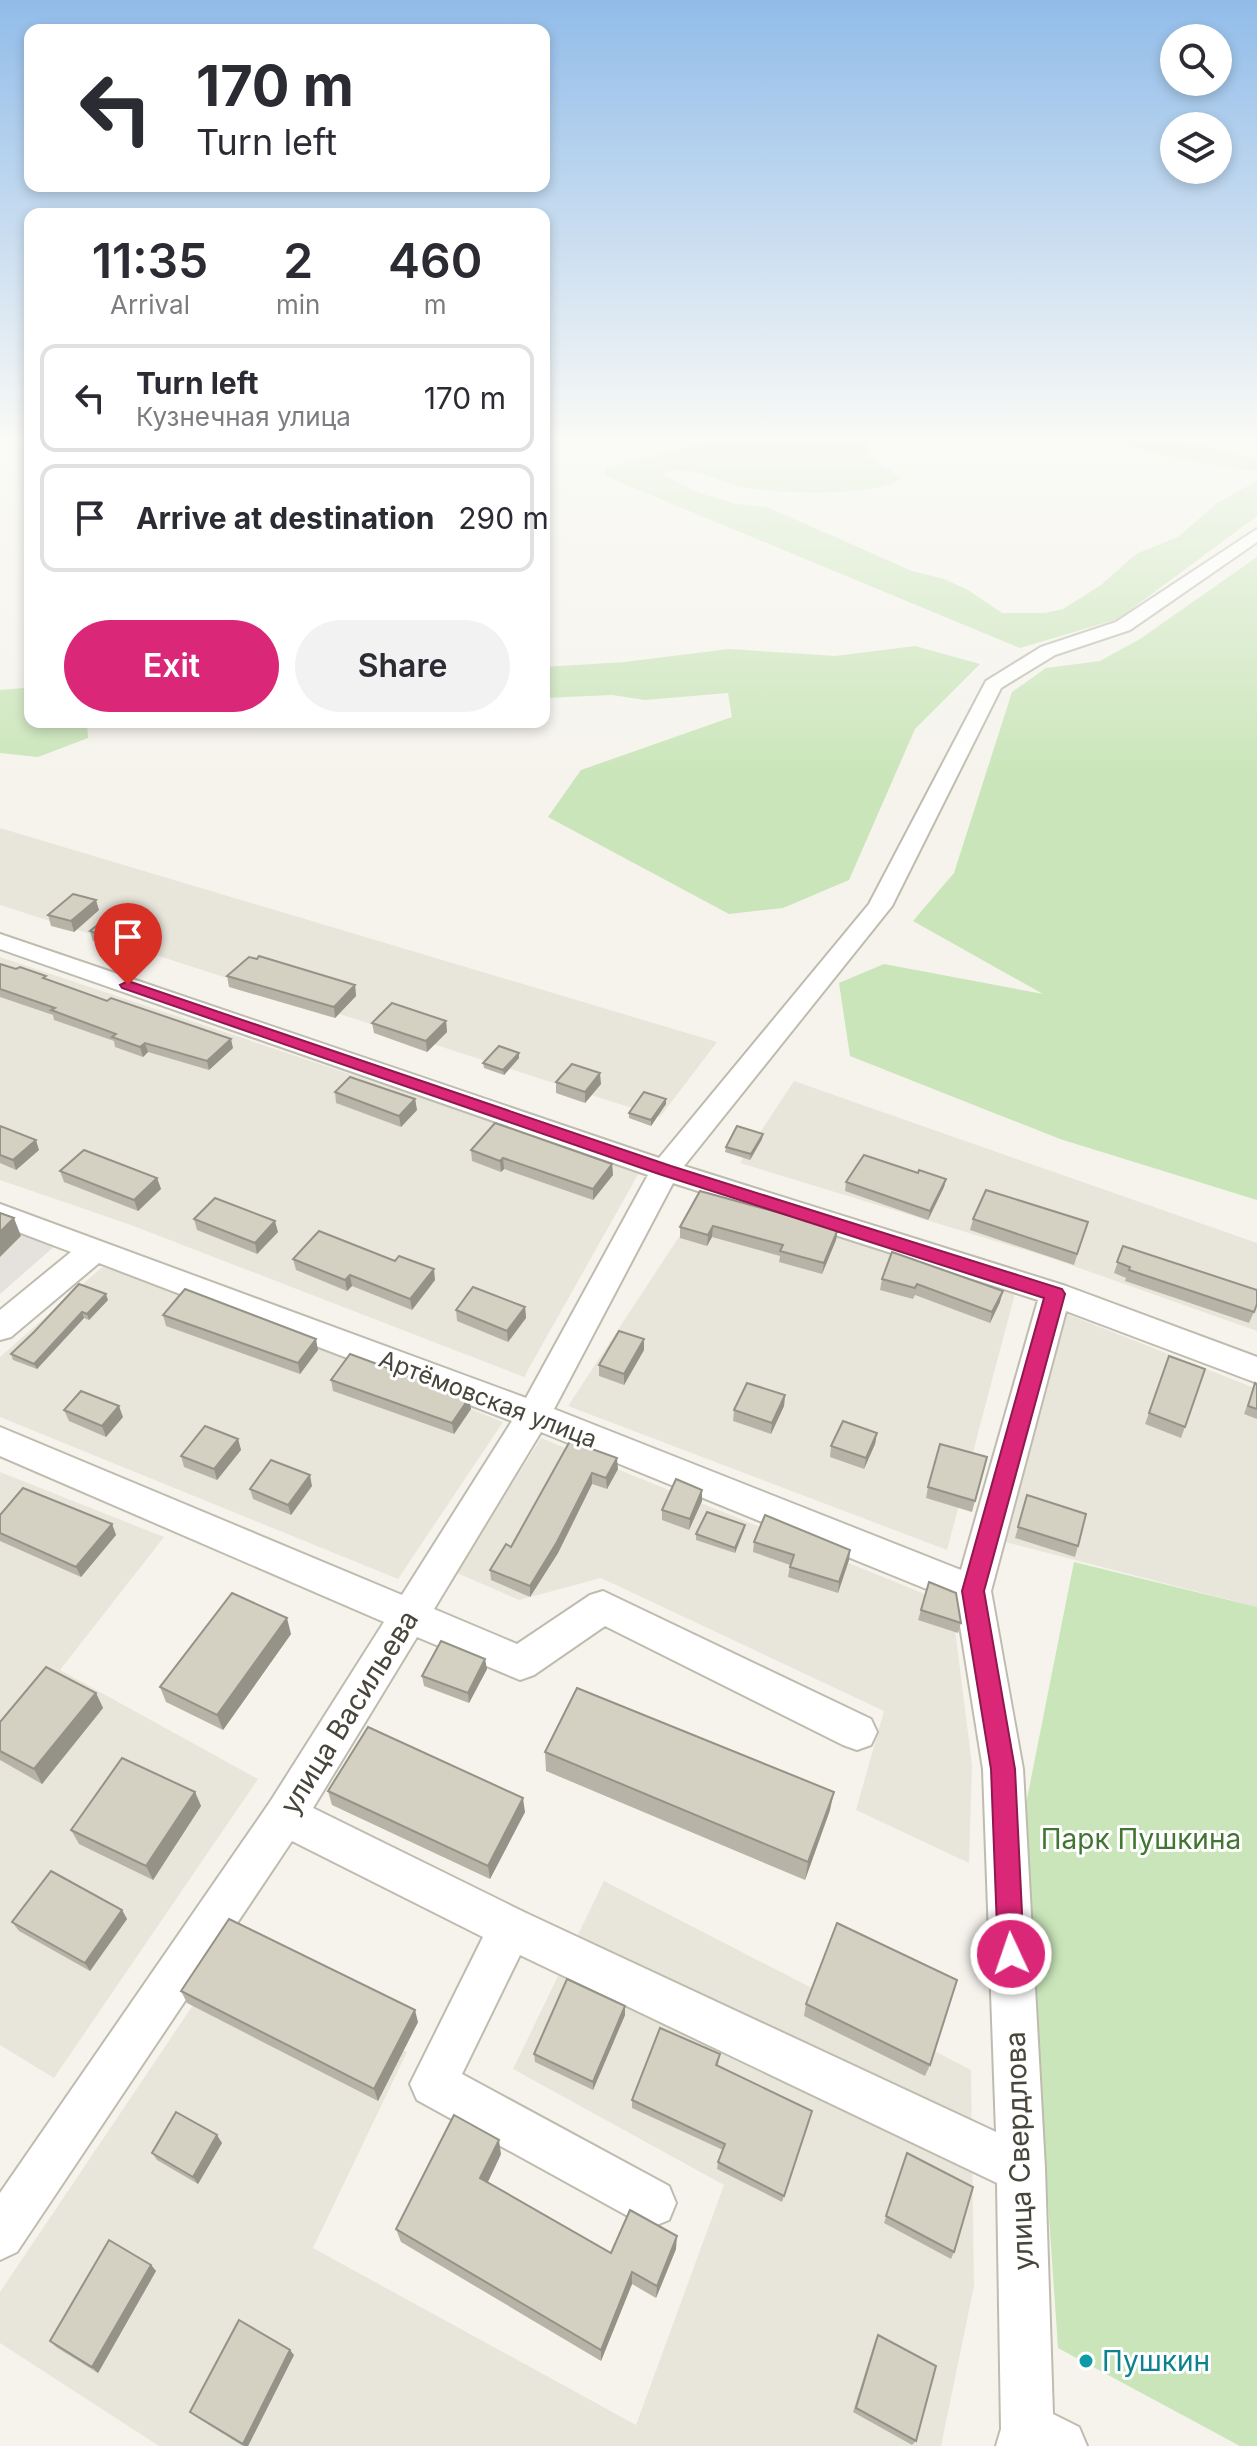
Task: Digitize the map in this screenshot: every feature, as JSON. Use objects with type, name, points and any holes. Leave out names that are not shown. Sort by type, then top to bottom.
[{"type":"street","name":"улица Васильева","points":[[0,2235],[285,1816],[534,1415],[665,1170],[880,906],[993,685],[1048,651],[1123,626],[1228,554]]},
{"type":"street","points":[[0,941],[665,1170],[1055,1294],[1257,1370]]},
{"type":"street","name":"Артёмовская улица","points":[[0,1214],[534,1415],[973,1591]]},
{"type":"street","points":[[0,1328],[94,1250]]},
{"type":"street","name":"улица Свердлова","points":[[1036,2440],[1003,1769],[973,1591],[1055,1294]]},
{"type":"street","points":[[0,1441],[520,1663],[603,1607],[857,1732]]},
{"type":"street","points":[[285,1816],[511,1928],[1021,2169]]},
{"type":"street","points":[[511,1928],[433,2084],[652,2203]]},
{"type":"shaded area","points":[[0,828],[717,1042],[660,1117],[0,905]]},
{"type":"shaded area","points":[[0,957],[640,1171],[524,1377],[131,1225],[0,1180]]},
{"type":"shaded area","points":[[794,1081],[1257,1243],[1257,1331],[1051,1258],[740,1163]]},
{"type":"shaded area","points":[[709,1191],[1016,1290],[947,1550],[568,1406]]},
{"type":"shaded area","points":[[0,1222],[57,1244],[0,1294]]},
{"type":"shaded area","points":[[108,1262],[503,1422],[398,1579],[0,1417],[0,1357]]},
{"type":"shaded area","points":[[1057,1310],[1257,1389],[1257,1607],[1005,1542]]},
{"type":"shaded area","points":[[541,1438],[952,1605],[972,1765],[969,1863],[856,1810],[884,1711],[601,1578],[519,1600],[457,1573]]},
{"type":"shaded area","points":[[0,1472],[164,1537],[60,1670],[258,1779],[54,2078],[0,2045]]},
{"type":"shaded area","points":[[604,1881],[971,2070],[974,2286],[941,2446],[159,2446],[0,2343],[0,2292],[226,1956],[407,2052],[313,2248],[636,2425],[724,2185],[513,2069]]},
{"type":"green space","points":[[794,554],[874,554],[968,590],[1002,613],[1045,613],[1063,609],[1101,585],[1136,554],[1206,554],[1118,619],[1020,648]]},
{"type":"green space","points":[[1257,557],[1257,1200],[1060,1139],[850,1056],[839,983],[884,964],[1043,994],[913,921],[954,873],[1012,692],[1046,668],[1100,661],[1140,639]]},
{"type":"green space","points":[[915,646],[980,664],[915,729],[849,880],[783,908],[729,914],[548,817],[581,770],[732,717],[728,693],[645,700],[612,695],[550,698],[550,667],[624,662],[729,649],[835,656]]},
{"type":"green space","points":[[24,688],[24,728],[87,728],[88,738],[38,757],[0,753],[0,690]]},
{"type":"green space","name":"Парк Пушкина","points":[[1074,1562],[1257,1607],[1257,2446],[1240,2446],[1058,2348],[1022,1824]]},
{"type":"building","points":[[73,894],[96,900],[71,921],[48,915]]},
{"type":"building","points":[[110,915],[137,924],[117,940],[90,931]]},
{"type":"building","points":[[259,956],[355,985],[334,1007],[227,976],[249,957],[257,959]]},
{"type":"building","points":[[0,964],[16,969],[20,967],[107,1001],[111,998],[231,1039],[207,1061],[145,1043],[140,1047],[112,1037],[116,1034],[51,1010],[55,1008],[0,989]]},
{"type":"building","points":[[392,1003],[446,1021],[426,1041],[372,1023]]},
{"type":"building","points":[[499,1046],[519,1053],[503,1070],[483,1063]]},
{"type":"building","points":[[572,1064],[600,1073],[585,1092],[556,1082]]},
{"type":"building","points":[[350,1077],[415,1099],[399,1116],[335,1092]]},
{"type":"building","points":[[644,1092],[666,1099],[651,1120],[629,1113]]},
{"type":"building","points":[[495,1123],[612,1164],[593,1189],[471,1150]]},
{"type":"building","points":[[0,1126],[36,1140],[13,1160],[0,1155]]},
{"type":"building","points":[[737,1126],[763,1134],[751,1154],[726,1147]]},
{"type":"building","points":[[84,1150],[157,1178],[134,1200],[60,1171]]},
{"type":"building","points":[[864,1155],[946,1179],[930,1211],[846,1182]]},
{"type":"building","points":[[986,1190],[1088,1222],[1077,1254],[973,1219]]},
{"type":"building","points":[[700,1191],[838,1229],[824,1263],[780,1251],[783,1245],[713,1226],[708,1235],[680,1227]]},
{"type":"building","points":[[215,1198],[275,1221],[255,1243],[194,1219]]},
{"type":"building","points":[[0,1213],[14,1218],[0,1232]]},
{"type":"building","points":[[319,1231],[395,1261],[399,1256],[434,1269],[410,1299],[350,1275],[345,1280],[293,1259]]},
{"type":"building","points":[[1123,1246],[1257,1290],[1254,1312],[1129,1270],[1130,1267],[1117,1262]]},
{"type":"building","points":[[892,1252],[1003,1291],[992,1312],[917,1284],[915,1288],[882,1279]]},
{"type":"building","points":[[79,1284],[106,1294],[87,1314],[82,1312],[34,1364],[11,1354],[34,1332]]},
{"type":"building","points":[[473,1287],[525,1307],[507,1331],[456,1310]]},
{"type":"building","points":[[185,1289],[316,1339],[298,1363],[163,1315]]},
{"type":"building","points":[[619,1331],[644,1339],[624,1374],[599,1365]]},
{"type":"building","points":[[350,1354],[469,1398],[452,1423],[331,1380]]},
{"type":"building","points":[[1169,1356],[1205,1369],[1185,1427],[1149,1413]]},
{"type":"building","points":[[747,1383],[785,1395],[772,1423],[734,1410]]},
{"type":"building","points":[[1257,1384],[1257,1409],[1248,1406]]},
{"type":"building","points":[[81,1391],[119,1406],[102,1426],[64,1410]]},
{"type":"building","points":[[843,1421],[877,1433],[866,1458],[831,1446]]},
{"type":"building","points":[[205,1426],[238,1439],[214,1469],[181,1456]]},
{"type":"building","points":[[570,1441],[617,1458],[606,1478],[592,1473],[557,1542],[530,1586],[490,1570],[506,1544],[511,1547]]},
{"type":"building","points":[[940,1444],[987,1457],[975,1501],[928,1487]]},
{"type":"building","points":[[271,1460],[310,1475],[288,1505],[250,1489]]},
{"type":"building","points":[[676,1479],[702,1490],[690,1519],[662,1510]]},
{"type":"building","points":[[23,1488],[112,1524],[76,1567],[0,1533],[0,1515]]},
{"type":"building","points":[[1027,1495],[1086,1514],[1078,1546],[1018,1527]]},
{"type":"building","points":[[707,1512],[745,1525],[735,1548],[696,1534]]},
{"type":"building","points":[[765,1515],[850,1550],[839,1582],[790,1567],[794,1555],[754,1542]]},
{"type":"building","points":[[929,1582],[956,1593],[961,1623],[921,1610]]},
{"type":"building","points":[[232,1593],[287,1618],[217,1715],[160,1687]]},
{"type":"building","points":[[441,1641],[485,1659],[468,1693],[422,1676]]},
{"type":"building","points":[[46,1667],[96,1693],[34,1769],[0,1751],[0,1722]]},
{"type":"building","points":[[577,1688],[834,1792],[808,1862],[545,1752]]},
{"type":"building","points":[[368,1727],[523,1798],[488,1866],[328,1791]]},
{"type":"building","points":[[122,1758],[195,1792],[146,1866],[71,1830]]},
{"type":"building","points":[[51,1871],[122,1910],[85,1963],[12,1922]]},
{"type":"building","points":[[229,1919],[415,2010],[374,2089],[181,1991]]},
{"type":"building","points":[[837,1923],[957,1980],[930,2065],[806,2004]]},
{"type":"building","points":[[567,1979],[625,2006],[593,2082],[534,2054]]},
{"type":"building","points":[[660,2028],[720,2054],[716,2065],[812,2111],[784,2196],[718,2162],[725,2144],[632,2100]]},
{"type":"building","points":[[176,2112],[217,2135],[193,2177],[152,2153]]},
{"type":"building","points":[[454,2115],[499,2140],[480,2178],[611,2253],[630,2210],[677,2236],[657,2286],[632,2272],[601,2350],[396,2229]]},
{"type":"building","points":[[907,2153],[973,2187],[954,2252],[886,2216]]},
{"type":"building","points":[[109,2240],[151,2265],[92,2367],[50,2341]]},
{"type":"building","points":[[239,2320],[290,2350],[243,2444],[190,2412]]},
{"type":"building","points":[[878,2335],[936,2366],[916,2441],[856,2408]]},
{"type":"place","name":"Пушкин","points":[[1086,2361]]},
{"type":"route","points":[[128,985],[665,1170],[1055,1294],[973,1591],[1003,1769],[1011,1954]]}]
